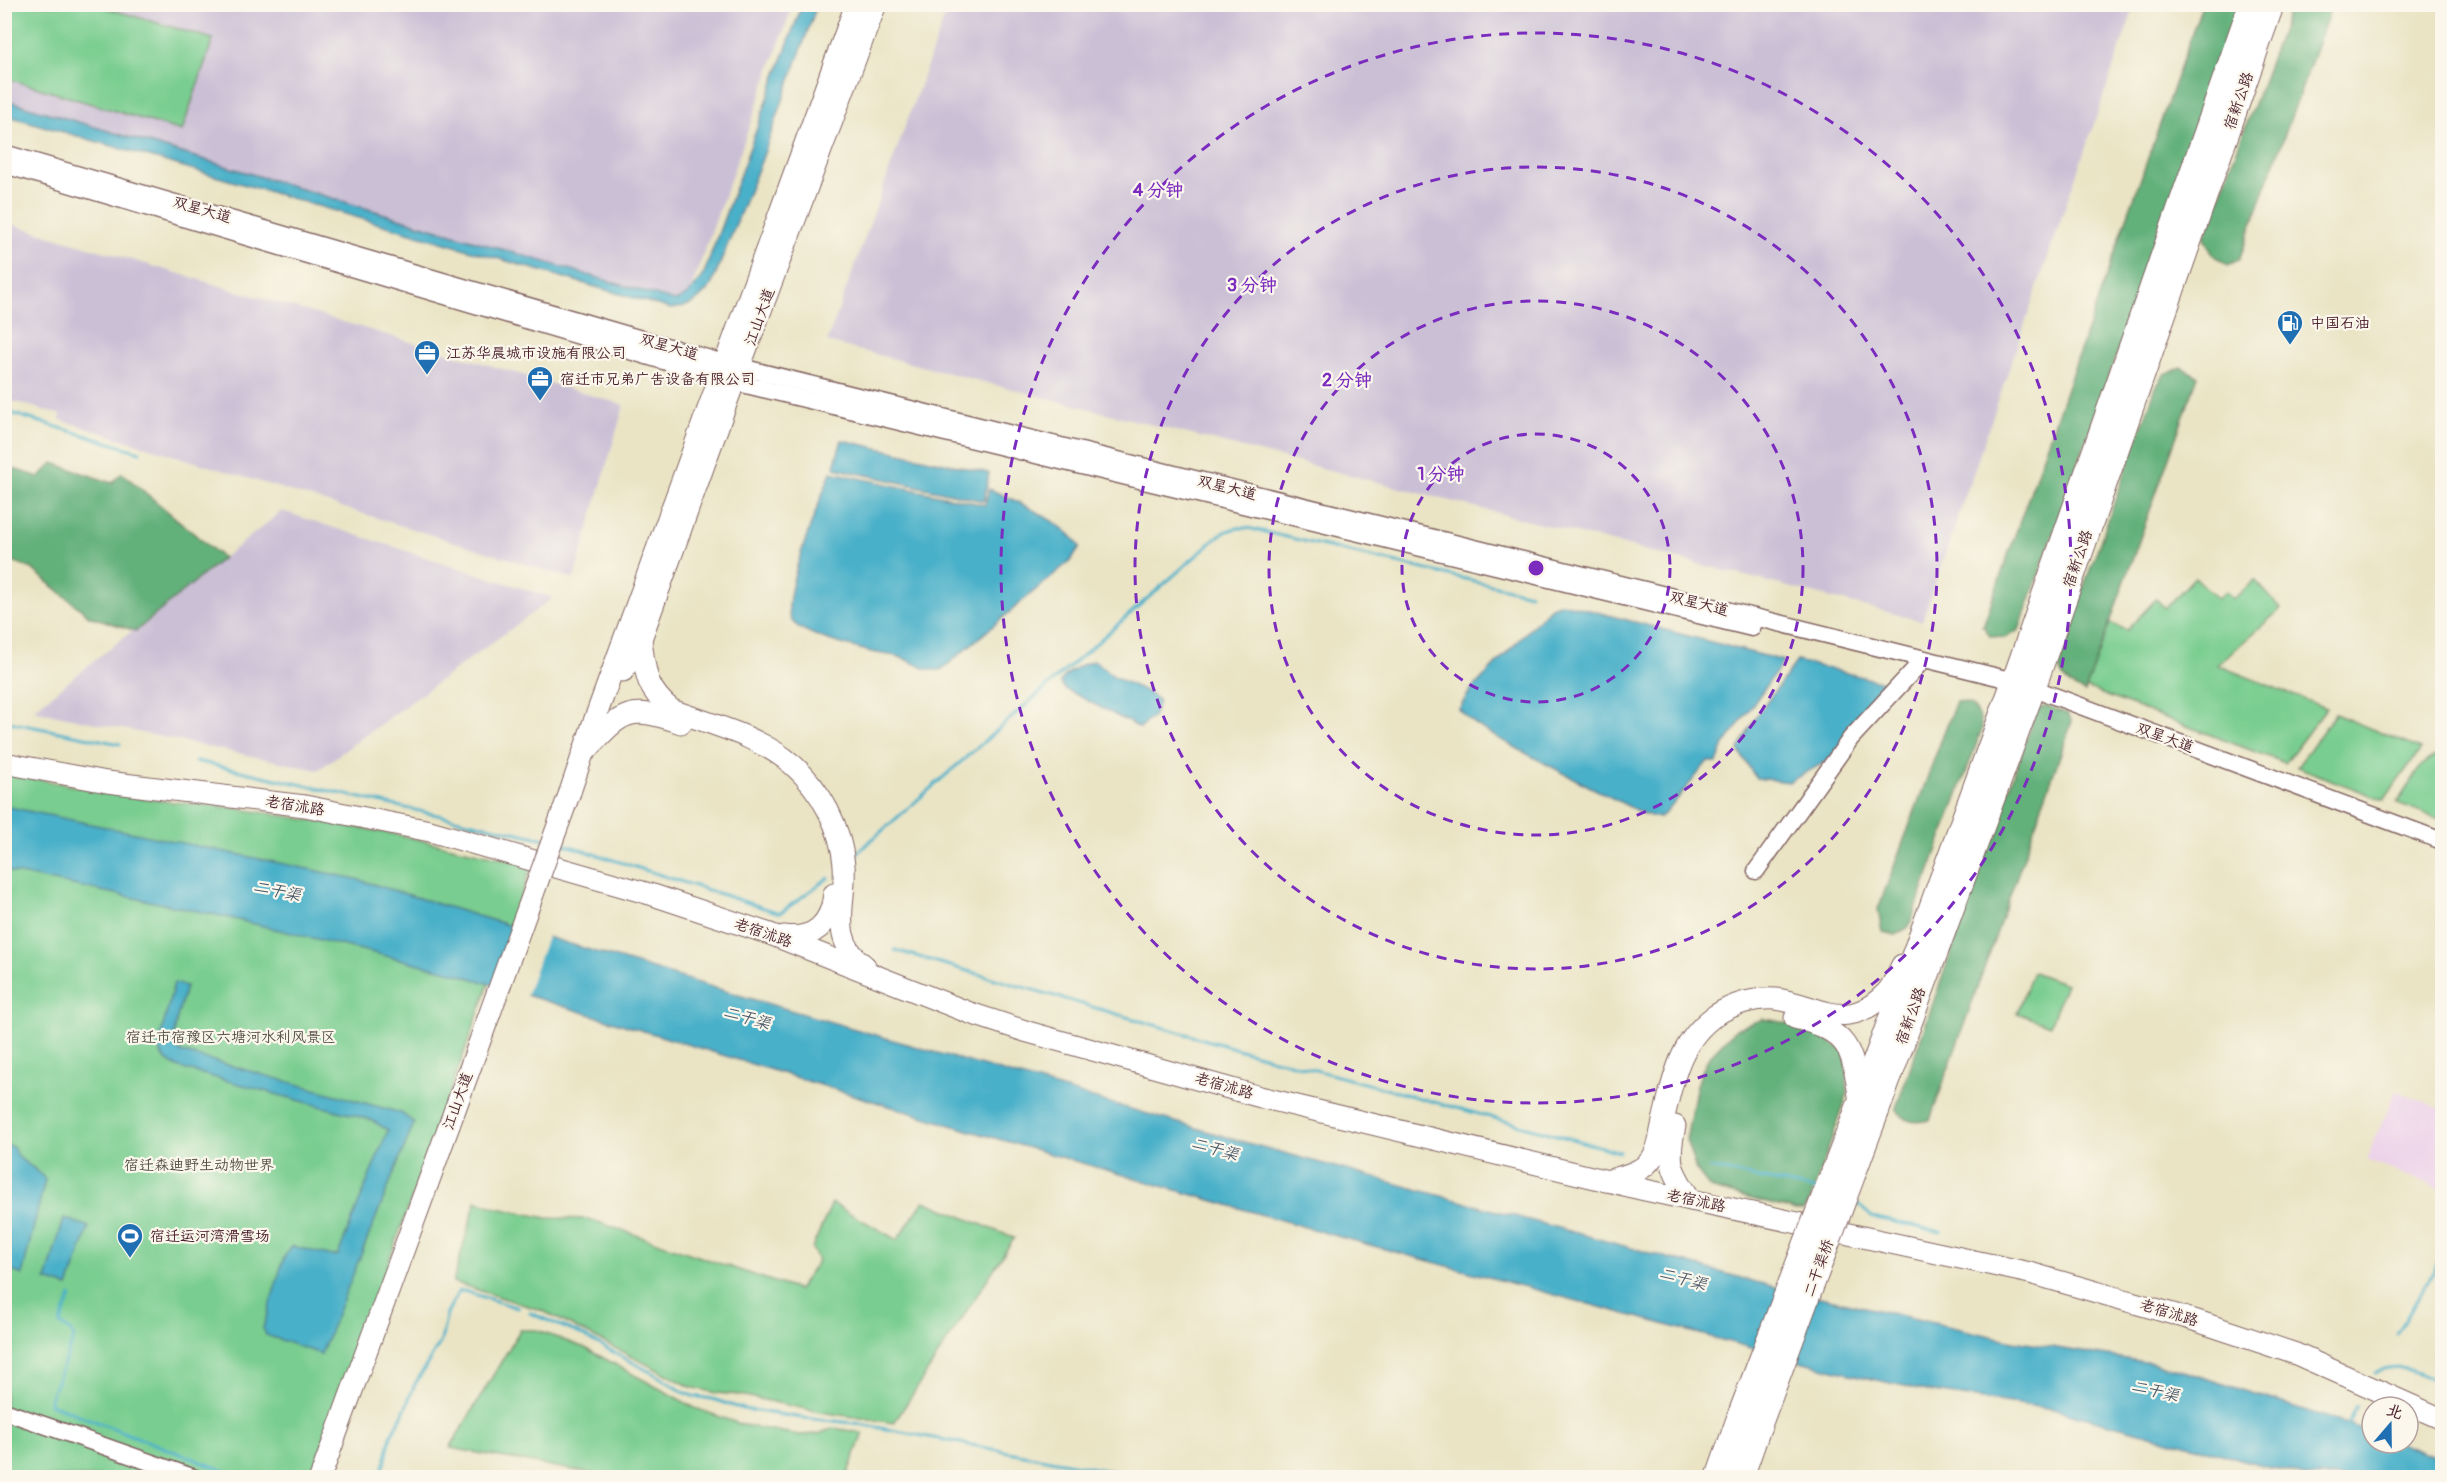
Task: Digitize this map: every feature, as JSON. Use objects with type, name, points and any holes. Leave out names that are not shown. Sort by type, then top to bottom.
[{"type":"highway","name":"宿新公路","points":[[1865,1106],[1920,933],[2021,690],[2251,4]]},
{"type":"highway","name":"宿新公路","points":[[1865,1106],[2021,690],[2272,4]]},
{"type":"highway","name":"二干渠桥","points":[[1751,1418],[1865,1106]]},
{"type":"highway","points":[[1718,1478],[1751,1418]]},
{"type":"highway","points":[[1741,1478],[1751,1418]]},
{"type":"main road","name":"江山大道","points":[[592,724],[641,639],[729,372],[856,4]]},
{"type":"main road","name":"江山大道","points":[[320,1478],[570,792],[592,724],[876,4]]},
{"type":"main road","points":[[641,639],[645,673],[652,690],[661,701],[672,710],[755,740],[792,765],[816,789],[840,842],[844,867],[842,931],[847,948],[855,958],[897,985]]},
{"type":"main road","points":[[581,757],[609,726],[620,717],[635,712],[666,718],[756,750],[790,777],[809,796],[832,843],[835,866],[832,923],[836,940],[848,963]]},
{"type":"main road","name":"老宿沭路","points":[[4,763],[107,782],[305,806],[430,831],[579,872],[770,934],[970,1013],[1028,1032],[1264,1098],[1605,1181],[2030,1273],[2184,1317],[2296,1354],[2442,1419]]},
{"type":"main road","points":[[770,934],[801,938],[825,924],[833,908]]},
{"type":"main road","points":[[1605,1181],[1632,1173],[1648,1164],[1657,1150],[1672,1084],[1685,1048],[1700,1026],[1727,1008],[1758,999],[1777,999],[1826,1013],[1846,1015],[1863,1011],[1887,992],[1920,933]]},
{"type":"main road","points":[[1691,1200],[1671,1166],[1670,1146],[1688,1070],[1702,1044],[1721,1026],[1750,1014],[1775,1013],[1806,1021],[1831,1031],[1848,1047],[1853,1057],[1865,1106]]},
{"type":"street","name":"双星大道","points":[[4,153],[729,372]]},
{"type":"street","name":"双星大道","points":[[4,165],[729,372],[2021,690],[2442,841]]},
{"type":"street","points":[[1756,871],[1851,738],[1920,664]]},
{"type":"street","points":[[4,1411],[195,1478]]},
{"type":"shaded area","points":[[949,4],[2135,5],[1922,621],[827,342]]},
{"type":"shaded area","points":[[4,5],[793,5],[684,308],[5,104]]},
{"type":"shaded area","points":[[4,222],[624,405],[574,579],[60,420],[61,415],[5,399]]},
{"type":"shaded area","points":[[282,511],[553,598],[318,770],[33,710]]},
{"type":"shaded area","points":[[2396,1091],[2442,1109],[2442,1189],[2366,1160]]},
{"type":"green space","points":[[4,5],[96,5],[213,39],[182,131],[5,78]]},
{"type":"green space","points":[[2202,5],[2241,5],[2019,630],[2005,638],[1990,636],[1983,626]]},
{"type":"green space","points":[[2291,5],[2332,5],[2239,260],[2228,265],[2213,255],[2204,238]]},
{"type":"green space","points":[[2181,367],[2198,376],[2085,692],[2066,681],[2057,661],[2156,387],[2165,374]]},
{"type":"green space","points":[[53,463],[112,483],[122,473],[223,558],[136,631],[89,616],[32,569],[5,558],[5,466],[39,477]]},
{"type":"green space","points":[[2195,577],[2218,599],[2225,591],[2233,599],[2255,580],[2281,609],[2217,665],[2326,708],[2285,763],[2086,688],[2109,623],[2127,630],[2156,599],[2165,608]]},
{"type":"green space","points":[[1956,701],[1972,705],[1979,715],[1982,729],[1909,927],[1895,935],[1882,932],[1878,909]]},
{"type":"green space","points":[[2048,706],[2068,714],[2072,722],[1930,1120],[1910,1121],[1896,1108],[2037,709]]},
{"type":"green space","points":[[2335,714],[2421,749],[2384,800],[2297,767]]},
{"type":"green space","points":[[2435,756],[2442,756],[2442,820],[2397,803],[2421,766]]},
{"type":"green space","name":"宿迁市宿豫区六塘河水利风景区","points":[[4,773],[144,799],[235,808],[389,833],[532,865],[311,1477],[5,1477]]},
{"type":"green space","points":[[2033,972],[2066,984],[2050,1025],[2017,1013]]},
{"type":"green space","points":[[1763,1019],[1807,1030],[1845,1052],[1848,1093],[1809,1203],[1804,1210],[1794,1210],[1710,1188],[1696,1170],[1686,1140],[1696,1089],[1709,1057],[1736,1029]]},
{"type":"green space","points":[[476,1201],[497,1208],[547,1218],[589,1219],[798,1290],[818,1261],[812,1248],[832,1203],[897,1240],[924,1201],[1014,1238],[894,1423],[820,1412],[691,1387],[543,1311],[453,1282]]},
{"type":"green space","points":[[520,1330],[536,1330],[585,1348],[695,1408],[743,1425],[799,1435],[818,1434],[834,1428],[863,1433],[846,1478],[612,1477],[450,1448]]},
{"type":"water","points":[[802,5],[817,5],[762,159],[711,286],[694,302],[684,307],[671,309],[5,115],[5,100],[675,301],[688,293],[704,273]]},
{"type":"water","points":[[842,440],[989,473],[984,501],[835,468]]},
{"type":"water","points":[[831,472],[985,505],[989,489],[1052,521],[1073,538],[1080,547],[1071,560],[942,669],[931,670],[899,657],[839,643],[798,626],[792,621],[789,610],[790,594],[802,549]]},
{"type":"water","points":[[1562,603],[1784,661],[1724,745],[1717,763],[1708,761],[1666,813],[1658,818],[1644,814],[1496,737],[1472,722],[1459,709],[1470,691],[1551,607]]},
{"type":"water","points":[[1094,661],[1114,676],[1159,701],[1154,715],[1140,728],[1065,689],[1060,683],[1075,669]]},
{"type":"water","points":[[1797,661],[1891,684],[1829,760],[1789,782],[1756,778],[1738,750],[1756,717]]},
{"type":"water","name":"二干渠","points":[[4,806],[356,879],[745,997],[1251,1144],[1767,1285],[2013,1341],[2151,1363],[2183,1371],[2360,1428],[2360,1455],[2420,1455],[2420,1451],[2442,1460],[2442,1477],[2308,1477],[2053,1409],[1927,1391],[1841,1372],[1340,1237],[974,1132],[448,971],[226,917],[5,871]]},
{"type":"water","points":[[174,983],[186,986],[175,1030],[177,1046],[181,1052],[401,1113],[414,1123],[321,1354],[266,1335],[263,1328],[284,1257],[292,1246],[333,1256],[338,1255],[388,1130],[371,1120],[180,1068],[169,1062],[163,1057],[158,1046]]},
{"type":"water","points":[[4,1144],[13,1147],[20,1158],[45,1180],[22,1275],[5,1268]]},
{"type":"water","points":[[64,1218],[89,1227],[68,1287],[46,1280]]},
{"type":"pier","points":[[517,925],[548,934],[525,999],[494,989]]},
{"type":"waterway","points":[[4,411],[140,452]]},
{"type":"waterway","points":[[850,859],[1221,534],[1228,531],[1248,528],[1530,594]]},
{"type":"waterway","points":[[4,721],[120,744]]},
{"type":"waterway","points":[[196,761],[545,839]]},
{"type":"waterway","points":[[560,843],[780,913],[828,878]]},
{"type":"waterway","points":[[895,950],[1241,1050],[1620,1152]]},
{"type":"waterway","points":[[1711,1168],[1817,1190]]},
{"type":"waterway","points":[[1853,1200],[1872,1217],[1941,1232]]},
{"type":"waterway","points":[[2397,1334],[2442,1257]]},
{"type":"waterway","points":[[379,1478],[391,1435],[402,1416],[415,1384],[441,1341],[447,1313],[459,1291],[518,1308]]},
{"type":"waterway","points":[[71,1296],[60,1324],[72,1333],[74,1338],[50,1404],[243,1478]]},
{"type":"waterway","points":[[530,1313],[578,1333],[693,1396],[712,1399],[743,1409],[854,1423],[1146,1478]]},
{"type":"waterway","points":[[2375,1373],[2402,1368],[2417,1372],[2442,1384]]},
{"type":"waterway","points":[[2346,1428],[2356,1406]]},
{"type":"place","name":"中国石油","points":[[2290,346]]},
{"type":"place","name":"江苏华晨城市设施有限公司","points":[[427,376]]},
{"type":"place","name":"宿迁市兄弟广告设备有限公司","points":[[540,402]]},
{"type":"place","name":"宿迁运河湾滑雪场","points":[[130,1259]]},
{"type":"park label","name":"宿迁森迪野生动物世界","points":[[199,1165]]}]
